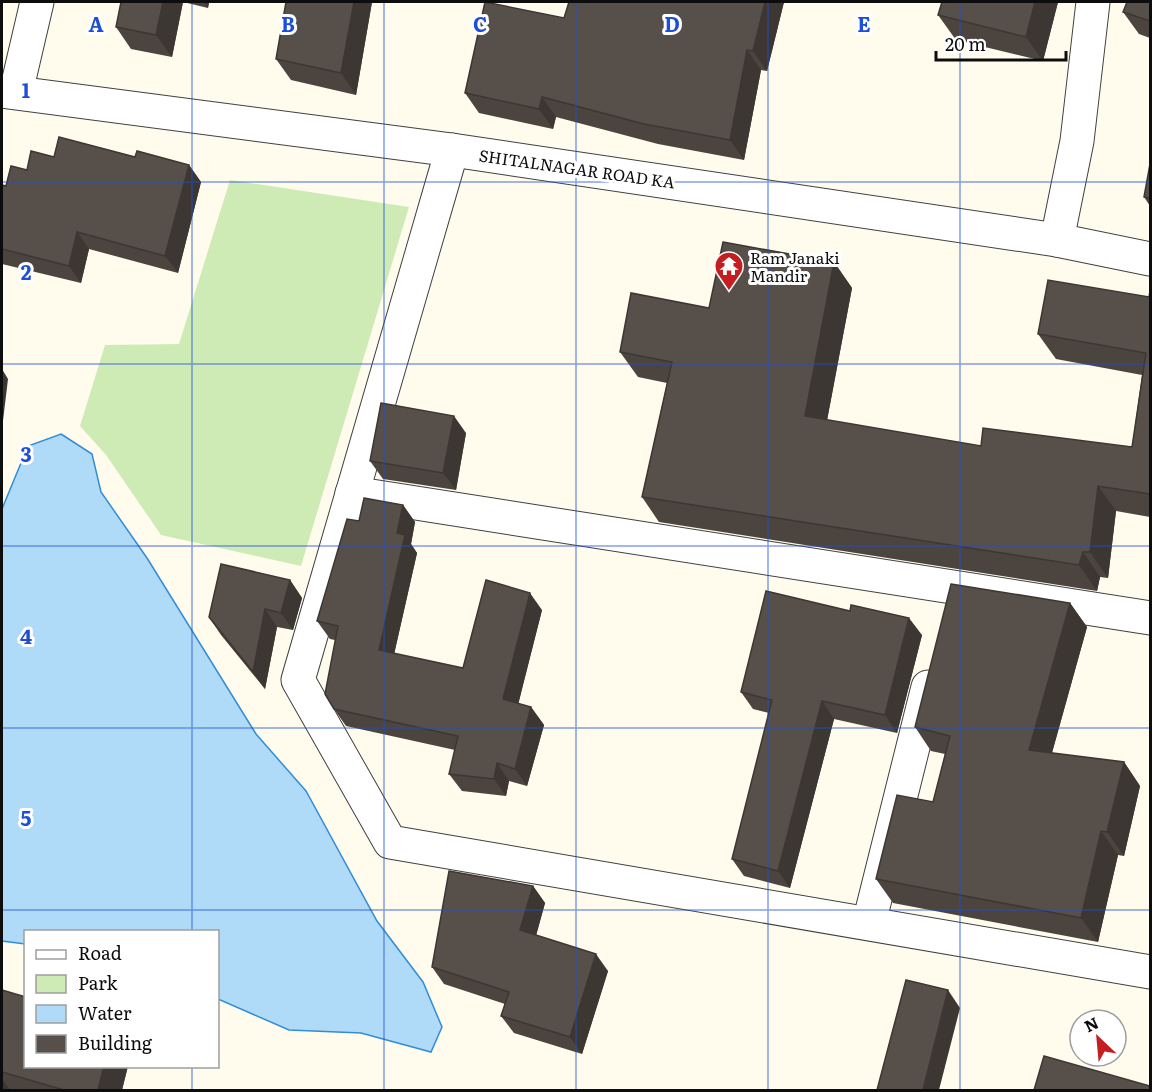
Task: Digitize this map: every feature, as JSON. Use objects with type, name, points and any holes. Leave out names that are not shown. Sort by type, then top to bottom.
[{"type":"street","points":[[9,91],[36,2]]},
{"type":"street","points":[[1057,240],[1077,141],[1093,2]]},
{"type":"street","name":"SHITALNAGAR ROAD KA","points":[[9,91],[452,150],[1057,240],[1150,259]]},
{"type":"street","points":[[452,150],[298,680],[390,842],[1150,972]]},
{"type":"street","points":[[352,493],[1150,618]]},
{"type":"street","points":[[944,622],[953,587]]},
{"type":"street","points":[[868,923],[936,656]]},
{"type":"green space","points":[[230,180],[409,207],[301,566],[161,535],[106,455],[80,426],[105,345],[179,344]]},
{"type":"water","points":[[61,434],[92,454],[101,492],[147,558],[256,734],[306,791],[377,921],[423,982],[442,1027],[431,1052],[361,1033],[289,1030],[219,999],[219,930],[24,930],[24,944],[2,941],[2,509],[28,446]]},
{"type":"building","points":[[121,2],[163,2],[156,35],[116,27]]},
{"type":"building","points":[[286,2],[354,2],[341,73],[276,59]]},
{"type":"building","points":[[485,2],[564,18],[569,2],[765,2],[753,51],[747,50],[730,140],[644,124],[542,97],[539,109],[465,93]]},
{"type":"building","points":[[942,2],[1035,2],[1026,37],[938,15]]},
{"type":"building","points":[[1127,2],[1150,2],[1150,21],[1123,12]]},
{"type":"building","points":[[59,137],[135,157],[137,151],[189,165],[165,256],[77,232],[69,266],[2,249],[2,185],[6,186],[11,166],[27,170],[31,151],[54,157]]},
{"type":"building","points":[[1150,164],[1150,198],[1144,197]]},
{"type":"building","points":[[723,242],[834,262],[805,416],[981,446],[983,428],[1132,447],[1146,353],[1038,334],[1048,280],[1149,297],[1150,291],[1150,494],[1098,486],[1090,552],[1083,552],[1079,565],[642,497],[672,362],[620,352],[631,293],[709,308]]},
{"type":"building","points":[[381,403],[454,416],[443,473],[370,461]]},
{"type":"building","points":[[364,498],[403,505],[397,533],[405,535],[379,650],[463,668],[486,580],[530,593],[503,699],[531,707],[515,769],[497,763],[494,779],[449,774],[458,736],[334,709],[325,694],[338,626],[317,621],[347,519],[359,521]]},
{"type":"building","points":[[221,564],[290,580],[281,613],[265,609],[253,672],[209,617]]},
{"type":"building","points":[[951,584],[1070,603],[1029,750],[1124,762],[1107,832],[1101,831],[1081,918],[876,879],[897,795],[933,802],[950,736],[915,727]]},
{"type":"building","points":[[766,591],[850,611],[851,605],[909,618],[885,715],[822,701],[778,871],[732,859],[772,700],[741,692]]},
{"type":"building","points":[[449,871],[533,886],[520,930],[596,954],[570,1037],[501,1016],[509,992],[432,967]]},
{"type":"building","points":[[906,980],[948,990],[923,1090],[877,1090]]},
{"type":"building","points":[[2,990],[24,996],[24,1068],[104,1068],[98,1090],[64,1090],[2,1072]]},
{"type":"building","points":[[1044,1056],[1068,1063],[1068,1068],[1086,1068],[1150,1086],[1150,1090],[1034,1090]]},
{"type":"place","name":"Ram Janaki Mandir","points":[[729,292]]}]
